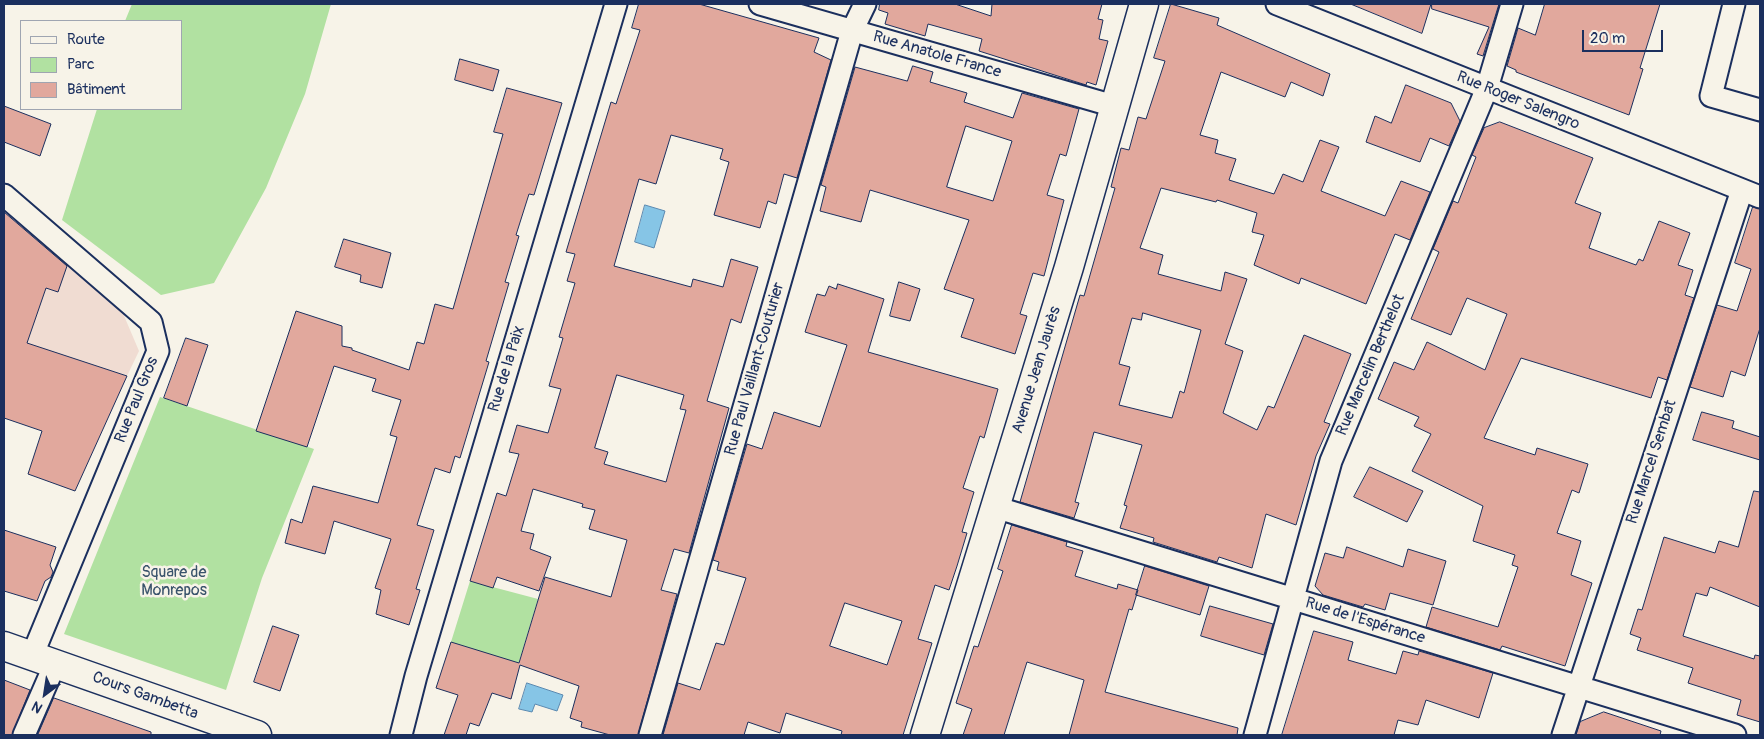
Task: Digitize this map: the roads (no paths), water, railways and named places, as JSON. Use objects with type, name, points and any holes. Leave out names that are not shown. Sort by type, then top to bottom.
[{"type":"street","name":"Rue de la Paix","points":[[401,735],[422,657],[616,4]]},
{"type":"street","name":"Rue Anatole France","points":[[760,4],[1114,106]]},
{"type":"street","name":"Rue Paul Vaillant-Couturier","points":[[650,735],[852,31],[864,4]]},
{"type":"street","name":"Avenue Jean Jaurès","points":[[925,735],[1069,267],[1144,4]]},
{"type":"street","name":"Rue Roger Salengro","points":[[1277,4],[1751,193]]},
{"type":"street","name":"Rue Marcelin Berthelot","points":[[1255,735],[1331,461],[1486,88],[1512,4]]},
{"type":"street","points":[[1734,4],[1710,96],[1760,110]]},
{"type":"street","name":"Rue Marcel Sembat","points":[[1563,735],[1577,687],[1751,193]]},
{"type":"street","name":"Rue Paul Gros","points":[[4,195],[151,322],[158,351],[43,660],[24,735]]},
{"type":"street","name":"Rue de l'Espérance","points":[[995,508],[1728,734]]},
{"type":"street","name":"Cours Gambetta","points":[[4,646],[257,735]]},
{"type":"water","points":[[645,205],[665,211],[654,248],[635,242]]},
{"type":"water","points":[[527,683],[563,695],[557,711],[535,704],[532,712],[519,709]]},
{"type":"park label","name":"Square de Monrepos","points":[[174,582]]}]
